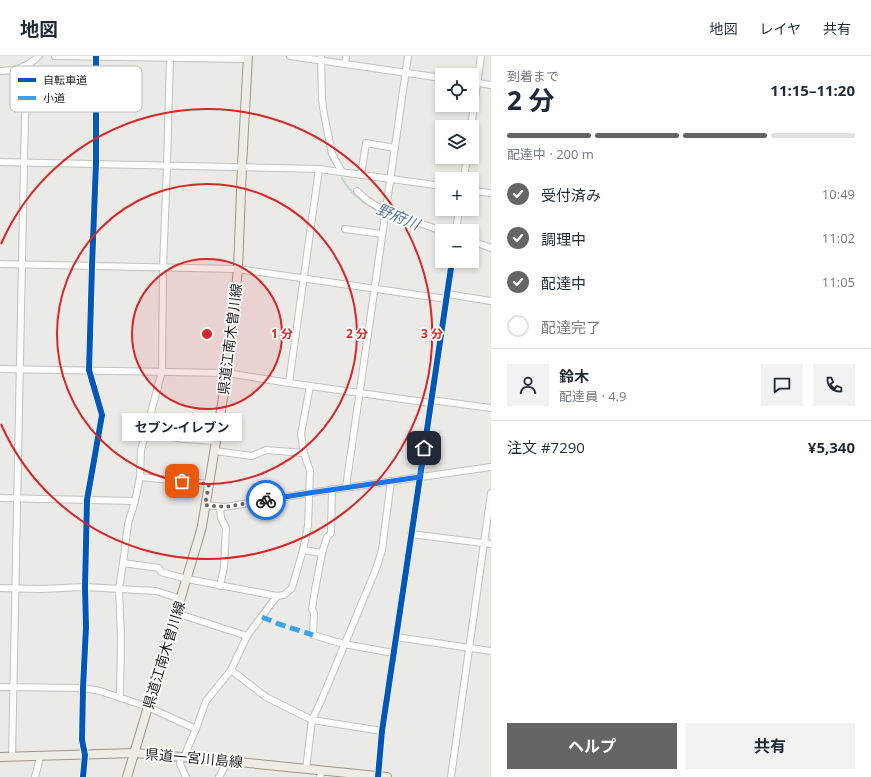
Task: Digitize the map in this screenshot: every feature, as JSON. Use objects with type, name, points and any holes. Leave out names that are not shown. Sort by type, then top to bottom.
[{"type":"main road","name":"県道江南木曽川線","points":[[127,777],[202,526],[227,373],[238,269],[248,58]]},
{"type":"main road","name":"県道一宮川島線","points":[[0,757],[135,753],[306,769],[321,774],[381,777]]},
{"type":"street","points":[[24,66],[40,56]]},
{"type":"street","points":[[55,56],[248,58]]},
{"type":"street","points":[[290,56],[435,77]]},
{"type":"street","points":[[345,64],[346,56]]},
{"type":"street","points":[[346,487],[408,56]]},
{"type":"street","points":[[478,68],[481,56]]},
{"type":"street","points":[[120,697],[121,637],[119,589],[122,562],[128,524],[135,501],[140,476],[142,450],[162,372],[163,268],[169,57]]},
{"type":"street","points":[[319,59],[322,100],[332,154],[342,172]]},
{"type":"street","points":[[0,71],[10,70]]},
{"type":"street","points":[[479,84],[491,85]]},
{"type":"street","points":[[12,757],[25,112]]},
{"type":"street","points":[[83,777],[85,755],[82,740],[86,627],[85,587],[87,500],[102,415],[89,370],[96,163],[96,112]]},
{"type":"street","points":[[360,175],[366,143],[395,148]]},
{"type":"street","points":[[0,162],[242,166],[319,169],[435,185]]},
{"type":"street","points":[[289,383],[319,169]]},
{"type":"street","points":[[357,191],[385,214],[435,229]]},
{"type":"street","points":[[479,192],[491,194]]},
{"type":"street","points":[[345,229],[382,234]]},
{"type":"street","points":[[479,244],[491,248]]},
{"type":"street","points":[[0,264],[238,269],[374,289],[491,301]]},
{"type":"street","points":[[381,777],[382,731],[451,268]]},
{"type":"street","points":[[0,369],[227,373],[359,393],[491,408]]},
{"type":"street","points":[[122,562],[158,568],[161,572],[187,579],[277,596],[284,595],[292,588],[308,526],[310,471],[304,454],[301,434],[310,386]]},
{"type":"street","points":[[146,432],[184,439],[216,441]]},
{"type":"street","points":[[214,451],[252,456],[266,450],[304,454]]},
{"type":"street","points":[[205,505],[225,507],[332,489],[491,467]]},
{"type":"street","points":[[140,476],[209,484]]},
{"type":"street","points":[[306,769],[312,720],[376,569],[382,550],[391,481]]},
{"type":"street","points":[[332,489],[331,532],[327,537],[322,553],[315,590],[312,609],[314,613],[313,635],[344,644],[393,653]]},
{"type":"street","points":[[451,777],[491,493]]},
{"type":"street","points":[[0,498],[135,501]]},
{"type":"street","points":[[220,507],[221,518],[226,528],[224,567],[220,586]]},
{"type":"street","points":[[411,534],[491,544]]},
{"type":"street","points":[[303,550],[322,553]]},
{"type":"street","points":[[0,588],[40,589],[85,587],[156,591],[181,599]]},
{"type":"street","points":[[186,777],[180,764],[196,729],[206,701],[231,670],[247,636],[277,596]]},
{"type":"street","points":[[176,613],[247,636]]},
{"type":"street","points":[[396,638],[491,651]]},
{"type":"street","points":[[231,670],[266,697],[312,720],[382,731]]},
{"type":"street","points":[[0,687],[83,688],[100,690],[148,707],[196,729]]},
{"type":"street","points":[[35,777],[40,762],[40,756]]},
{"type":"street","points":[[219,777],[228,761]]},
{"type":"waterway","name":"野府川","points":[[342,178],[354,194],[371,207],[383,213]]},
{"type":"waterway","name":"野府川","points":[[387,215],[435,232]]},
{"type":"waterway","name":"野府川","points":[[479,247],[491,251]]},
{"type":"marked path","points":[[262,617],[313,635]]},
{"type":"cycle path","points":[[96,56],[96,66]]},
{"type":"cycle path","points":[[83,777],[85,755],[82,740],[86,627],[85,587],[87,500],[102,415],[89,370],[96,163],[96,112]]},
{"type":"cycle path","points":[[378,777],[382,731],[451,268]]},
{"type":"way so far","points":[[182,481],[209,484],[205,505],[225,507],[266,500]]},
{"type":"place","name":"セブン-イレブン","points":[[182,481]]},
{"type":"route","points":[[266,500],[420,477],[424,448]]}]
